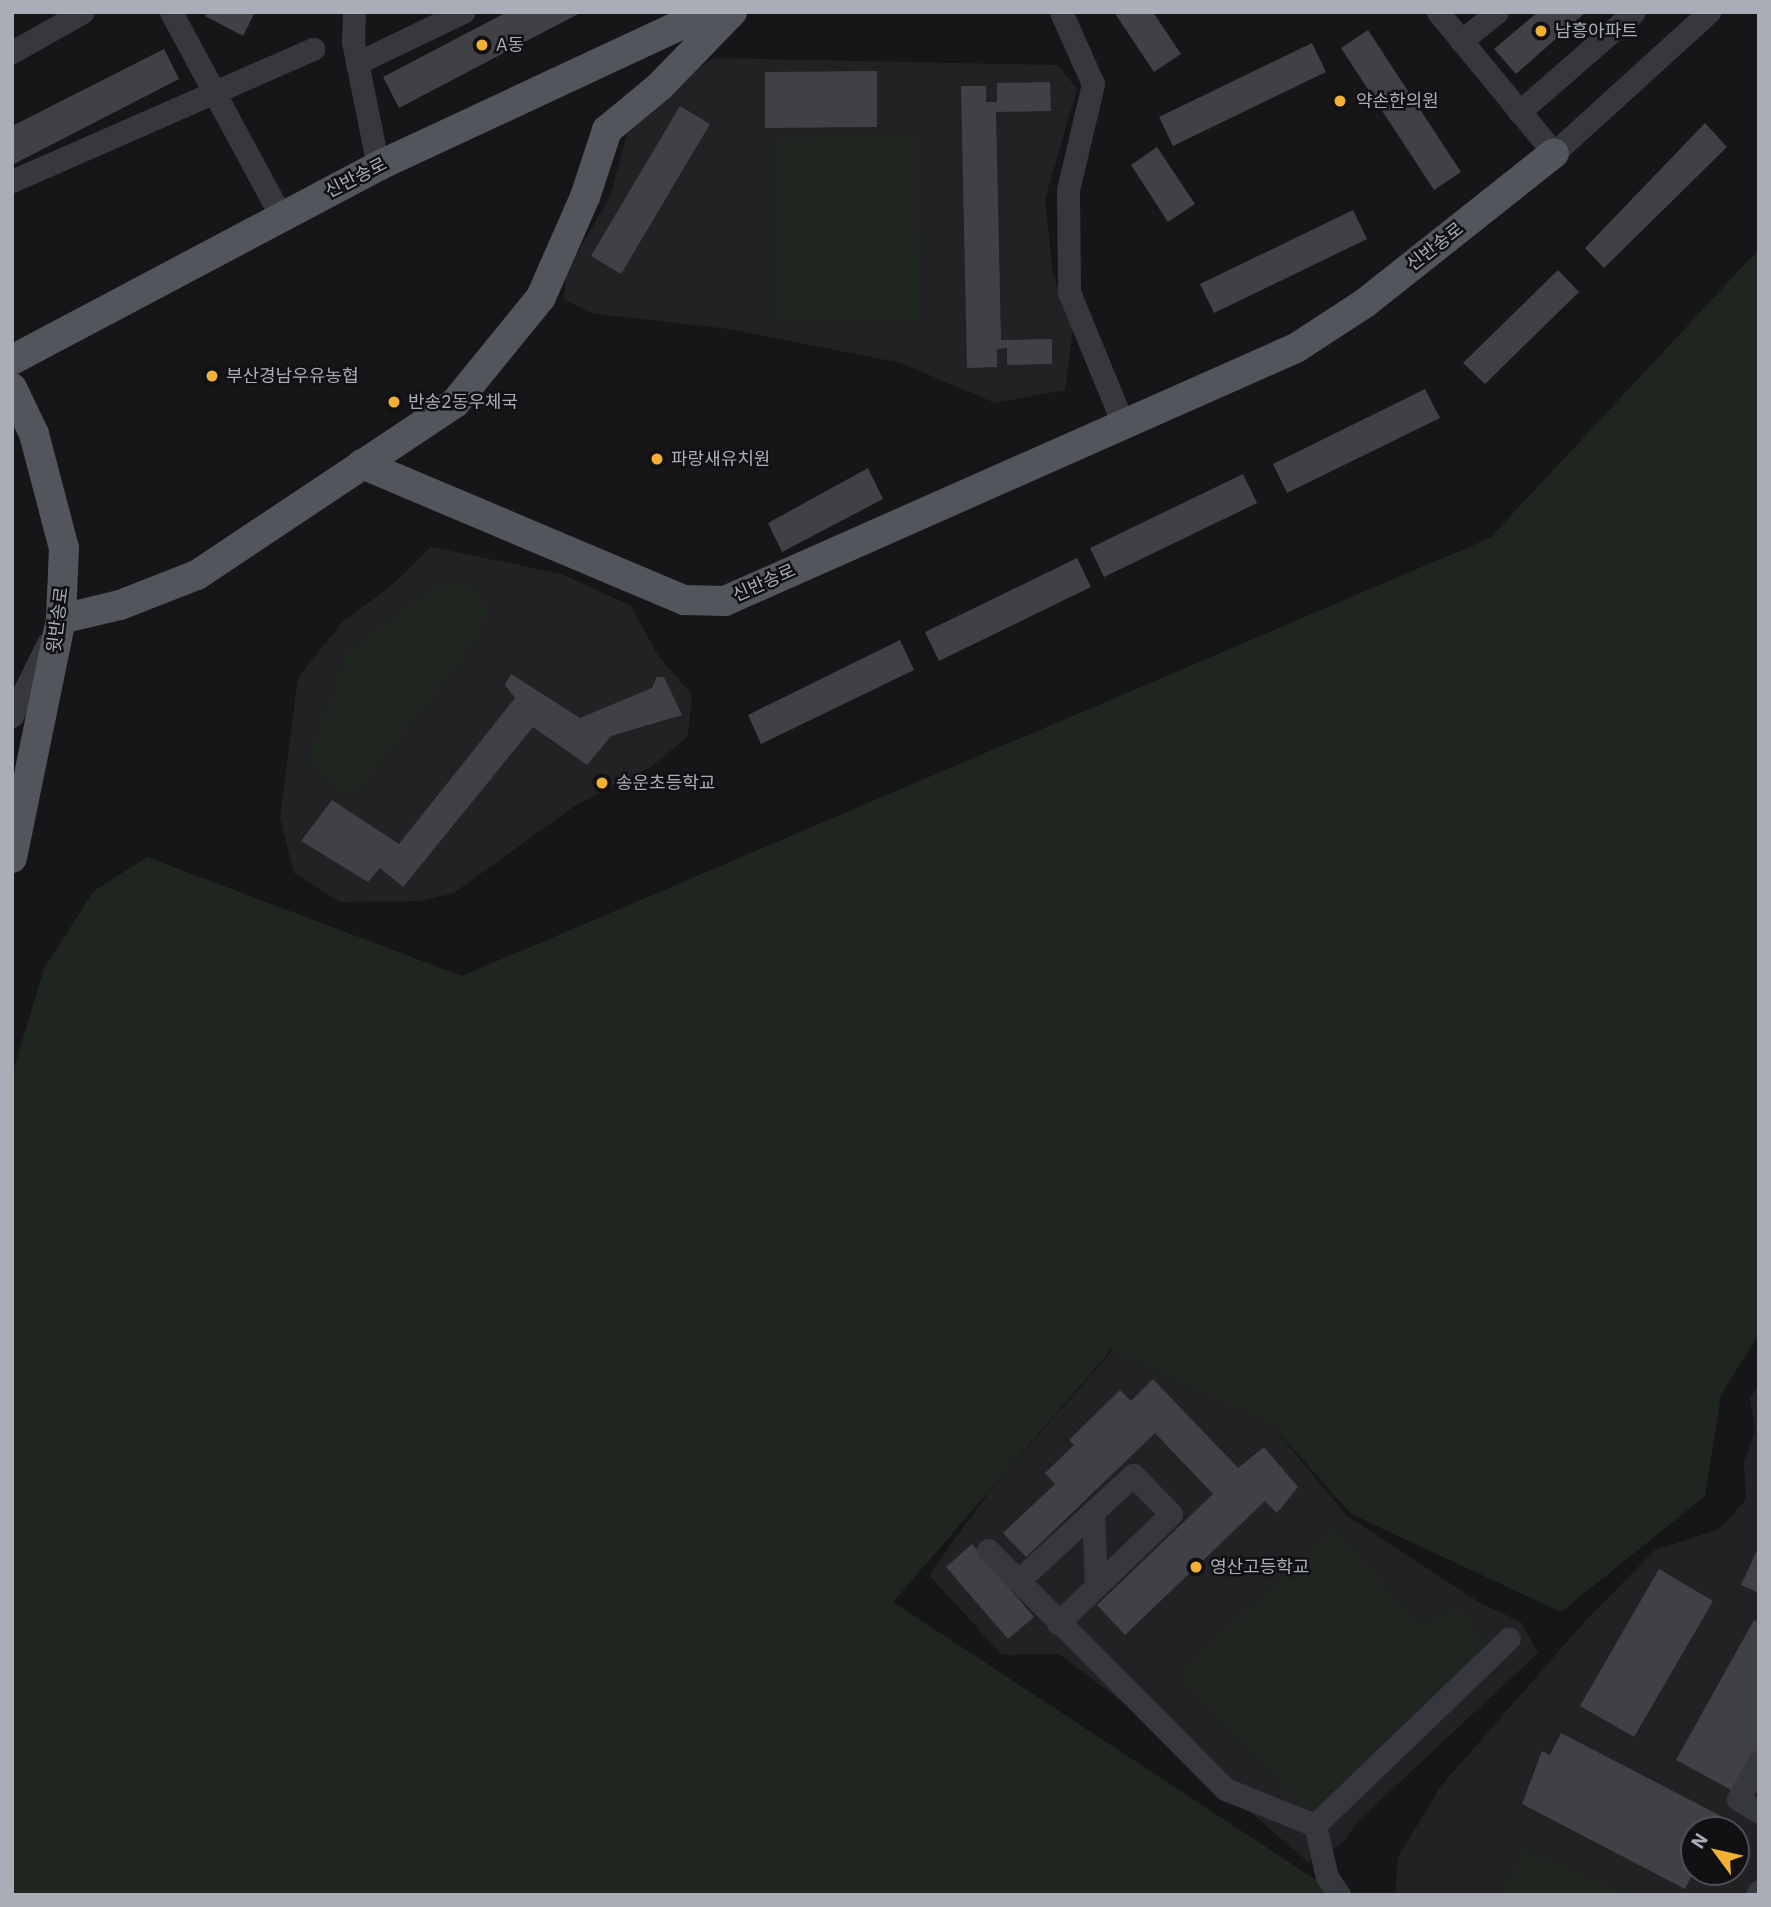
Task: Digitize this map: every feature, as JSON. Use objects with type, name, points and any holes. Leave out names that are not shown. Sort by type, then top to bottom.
[{"type":"main road","name":"신반송로","points":[[12,360],[378,166],[708,12]]},
{"type":"main road","points":[[61,619],[120,605],[197,575],[455,404],[541,297],[586,197],[607,130],[659,87],[732,12]]},
{"type":"main road","name":"신반송로","points":[[362,464],[684,600],[725,601],[1122,421],[1296,348],[1365,303],[1555,153]]},
{"type":"main road","name":"윗반송로","points":[[12,389],[34,434],[64,548],[61,619],[12,858]]},
{"type":"street","points":[[12,52],[83,12]]},
{"type":"street","points":[[171,12],[281,216]]},
{"type":"street","points":[[354,12],[358,63],[378,166]]},
{"type":"street","points":[[358,63],[463,12]]},
{"type":"street","points":[[1061,12],[1093,84],[1068,190],[1069,292],[1122,421]]},
{"type":"street","points":[[1438,12],[1555,153]]},
{"type":"street","points":[[1461,41],[1497,12]]},
{"type":"street","points":[[1519,112],[1634,12]]},
{"type":"street","name":"신반송로","points":[[1555,153],[1709,12]]},
{"type":"street","points":[[12,181],[213,89],[313,48]]},
{"type":"street","points":[[12,716],[61,619]]},
{"type":"street","points":[[1019,1580],[1133,1475],[1171,1514],[1058,1623]]},
{"type":"street","points":[[1093,1513],[1096,1586]]},
{"type":"street","points":[[988,1550],[1225,1789],[1315,1825]]},
{"type":"street","points":[[1315,1825],[1509,1638]]},
{"type":"street","points":[[1759,1761],[1738,1799],[1759,1812]]},
{"type":"street","points":[[1315,1825],[1327,1877],[1339,1895]]},
{"type":"shaded area","points":[[714,58],[1058,65],[1077,89],[1045,199],[1053,274],[1073,330],[1065,390],[995,403],[901,363],[729,329],[595,314],[564,300],[566,272],[610,197],[628,131],[677,82]]},
{"type":"shaded area","points":[[916,133],[920,323],[774,320],[773,140]]},
{"type":"shaded area","points":[[1759,249],[1759,1334],[1721,1395],[1705,1496],[1561,1612],[1351,1514],[1271,1424],[1111,1350],[893,1602],[1339,1895],[12,1895],[12,1075],[44,968],[94,891],[147,857],[462,976],[1490,538]]},
{"type":"shaded area","points":[[431,547],[562,574],[631,606],[657,654],[692,695],[688,736],[651,767],[576,805],[454,893],[421,901],[340,902],[294,873],[280,818],[298,678],[342,622],[390,587]]},
{"type":"shaded area","points":[[462,582],[481,593],[488,612],[479,637],[354,797],[329,786],[310,764],[311,751],[347,651],[432,588]]},
{"type":"shaded area","points":[[1119,1343],[1271,1424],[1346,1515],[1480,1603],[1521,1622],[1538,1653],[1359,1820],[1341,1845],[1308,1862],[1139,1715],[1059,1654],[1002,1655],[929,1575],[992,1488]]},
{"type":"shaded area","points":[[1759,1385],[1759,1895],[1395,1895],[1398,1857],[1441,1786],[1586,1620],[1655,1550],[1720,1529],[1746,1499],[1744,1463],[1755,1431],[1750,1398]]},
{"type":"shaded area","points":[[1334,1528],[1422,1627],[1455,1605],[1487,1641],[1316,1808],[1299,1804],[1178,1674]]},
{"type":"shaded area","points":[[1522,1849],[1629,1895],[1501,1895]]},
{"type":"building","points":[[207,12],[255,12],[243,36],[205,16]]},
{"type":"building","name":"A동","points":[[507,12],[582,12],[399,108],[383,77]]},
{"type":"building","points":[[1114,12],[1153,12],[1181,54],[1154,72]]},
{"type":"building","name":"남흥아파트","points":[[1538,12],[1586,12],[1516,74],[1494,49]]},
{"type":"building","points":[[1368,30],[1461,172],[1434,190],[1341,48]]},
{"type":"building","points":[[1312,43],[1326,72],[1173,146],[1159,117]]},
{"type":"building","points":[[164,49],[179,79],[12,165],[12,126]]},
{"type":"building","points":[[877,71],[877,127],[765,128],[765,72]]},
{"type":"building","points":[[1050,82],[1051,111],[996,112],[1001,340],[1052,339],[1052,364],[1007,365],[1007,348],[997,349],[997,367],[967,368],[961,86],[986,86],[986,102],[997,102],[997,83]]},
{"type":"building","points":[[680,106],[710,124],[621,274],[591,256]]},
{"type":"building","points":[[1705,123],[1727,147],[1604,268],[1585,248]]},
{"type":"building","points":[[1157,147],[1195,204],[1168,222],[1131,165]]},
{"type":"building","points":[[1353,210],[1367,239],[1214,313],[1200,284]]},
{"type":"building","points":[[1558,270],[1579,292],[1485,384],[1463,363]]},
{"type":"building","points":[[1425,389],[1440,418],[1287,493],[1273,464]]},
{"type":"building","points":[[868,468],[883,499],[782,552],[768,523]]},
{"type":"building","points":[[1243,474],[1257,503],[1104,577],[1090,548]]},
{"type":"building","points":[[1077,558],[1091,587],[939,661],[925,632]]},
{"type":"building","points":[[900,640],[914,670],[761,744],[748,715]]},
{"type":"building","points":[[511,674],[580,718],[652,688],[657,677],[664,677],[682,715],[611,736],[587,765],[533,727],[403,887],[380,868],[368,882],[301,841],[332,800],[399,844],[515,698],[505,685]]},
{"type":"building","name":"영산고등학교","points":[[1153,1379],[1238,1468],[1264,1447],[1298,1487],[1277,1513],[1265,1501],[1125,1635],[1097,1605],[1213,1494],[1155,1433],[1026,1557],[1003,1533],[1055,1484],[1045,1473],[1074,1445],[1069,1440],[1120,1390],[1131,1401]]},
{"type":"building","points":[[972,1544],[1034,1617],[1008,1639],[946,1567]]},
{"type":"building","points":[[1759,1546],[1759,1593],[1741,1585]]},
{"type":"building","points":[[1659,1569],[1713,1601],[1634,1737],[1580,1706]]},
{"type":"building","points":[[1754,1620],[1759,1622],[1759,1749],[1735,1792],[1676,1760]]},
{"type":"building","points":[[1561,1733],[1721,1816],[1680,1816],[1680,1886],[1686,1886],[1685,1889],[1522,1804],[1542,1751],[1550,1755]]},
{"type":"place","name":"남흥아파트","points":[[1541,31]]},
{"type":"place","name":"A동","points":[[482,45]]},
{"type":"place","name":"약손한의원","points":[[1340,101]]},
{"type":"place","name":"부산경남우유농협","points":[[212,376]]},
{"type":"place","name":"반송2동우체국","points":[[394,402]]},
{"type":"place","name":"파랑새유치원","points":[[657,459]]},
{"type":"place","name":"송운초등학교","points":[[602,783]]},
{"type":"place","name":"영산고등학교","points":[[1196,1567]]}]
